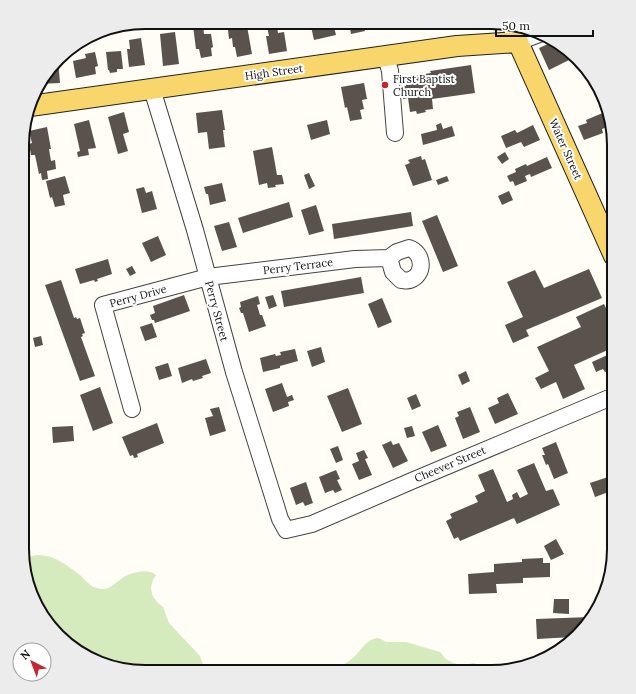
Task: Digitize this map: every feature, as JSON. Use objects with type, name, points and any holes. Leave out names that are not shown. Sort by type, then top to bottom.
[{"type":"main road","name":"High Street","points":[[36,105],[457,46],[518,42]]},
{"type":"main road","name":"Water Street","points":[[518,42],[607,240]]},
{"type":"street","points":[[513,31],[518,42],[532,36]]},
{"type":"street","points":[[386,57],[390,71],[395,133]]},
{"type":"street","name":"Perry Street","points":[[152,89],[208,277],[234,372],[280,519],[286,530]]},
{"type":"street","name":"Perry Terrace","points":[[208,277],[355,259],[389,258]]},
{"type":"street","name":"Perry Drive","points":[[132,409],[103,305],[208,277]]},
{"type":"street","name":"Cheever Street","points":[[286,530],[312,524],[607,399]]},
{"type":"green space","points":[[42,555],[54,558],[80,575],[90,585],[99,589],[109,588],[124,577],[136,572],[145,571],[153,573],[156,575],[151,587],[154,598],[163,607],[169,623],[200,656],[203,665],[137,665],[115,661],[87,650],[63,631],[48,614],[35,587],[29,557]]},
{"type":"green space","points":[[377,638],[386,642],[406,642],[440,652],[446,659],[453,663],[462,665],[343,665],[373,639]]},
{"type":"green space","points":[[474,663],[478,665],[462,665]]},
{"type":"building","points":[[193,29],[204,29],[204,34],[211,34],[213,47],[211,48],[212,56],[201,58],[199,49],[196,49]]},
{"type":"building","points":[[248,29],[252,54],[237,57],[235,47],[233,47],[232,38],[229,39],[228,30]]},
{"type":"building","points":[[268,29],[277,29],[278,33],[284,32],[287,51],[269,54],[266,36],[269,36]]},
{"type":"building","points":[[312,29],[334,29],[336,35],[314,40]]},
{"type":"building","points":[[350,29],[364,29],[365,31],[351,34]]},
{"type":"building","points":[[175,32],[179,64],[163,66],[160,34]]},
{"type":"building","points":[[141,38],[145,65],[129,67],[127,49],[130,49],[129,40]]},
{"type":"building","points":[[549,44],[569,60],[549,70],[539,48]]},
{"type":"building","points":[[121,51],[123,69],[117,69],[117,72],[110,73],[108,70],[106,52]]},
{"type":"building","points":[[95,52],[98,66],[95,67],[96,74],[76,78],[73,61],[86,58],[85,54]]},
{"type":"building","points":[[471,65],[475,93],[432,99],[433,109],[425,110],[426,112],[417,114],[416,111],[410,112],[408,98],[403,99],[401,86],[406,86],[405,77],[431,73],[430,71]]},
{"type":"building","points":[[59,67],[60,83],[46,84]]},
{"type":"building","points":[[364,83],[367,99],[362,100],[364,109],[360,110],[362,119],[350,121],[347,107],[345,108],[341,87]]},
{"type":"building","points":[[222,110],[225,130],[223,130],[225,147],[209,149],[207,132],[198,133],[196,113]]},
{"type":"building","points":[[124,112],[129,132],[123,134],[128,151],[118,154],[108,117]]},
{"type":"building","points":[[603,113],[606,128],[602,129],[603,133],[584,140],[578,126],[587,123],[586,120]]},
{"type":"building","points":[[89,120],[96,148],[88,149],[89,155],[78,157],[77,152],[80,151],[74,124]]},
{"type":"building","points":[[327,120],[330,134],[311,140],[307,125]]},
{"type":"building","points":[[441,123],[443,129],[452,126],[455,136],[423,145],[421,134],[437,130],[436,125]]},
{"type":"building","points":[[533,125],[540,140],[524,147],[521,142],[506,148],[501,136],[515,130],[517,133]]},
{"type":"building","points":[[47,127],[51,149],[49,149],[51,161],[55,160],[56,169],[47,171],[48,179],[42,180],[41,173],[39,174],[35,155],[31,155],[29,144],[32,143],[30,131]]},
{"type":"building","points":[[272,147],[277,175],[282,175],[284,184],[275,185],[276,187],[268,188],[267,183],[259,185],[253,151]]},
{"type":"building","points":[[505,152],[509,159],[502,164],[497,157]]},
{"type":"building","points":[[421,156],[422,160],[425,159],[432,180],[413,186],[405,165],[410,163],[408,160]]},
{"type":"building","points":[[547,157],[552,168],[531,177],[530,174],[525,176],[527,181],[515,186],[513,181],[510,182],[507,176],[516,172],[515,169],[526,164],[527,166]]},
{"type":"building","points":[[309,173],[315,186],[309,189],[304,175]]},
{"type":"building","points":[[65,176],[70,193],[63,195],[65,205],[55,207],[52,197],[50,198],[46,181]]},
{"type":"building","points":[[447,176],[449,181],[438,185],[436,180]]},
{"type":"building","points":[[222,183],[226,201],[210,205],[208,194],[206,194],[204,187]]},
{"type":"building","points":[[144,187],[146,193],[152,191],[157,209],[142,213],[136,189]]},
{"type":"building","points":[[509,191],[513,200],[502,205],[498,196]]},
{"type":"building","points":[[289,202],[293,217],[243,233],[238,218]]},
{"type":"building","points":[[316,205],[324,231],[309,235],[301,210]]},
{"type":"building","points":[[411,212],[413,226],[334,239],[332,224]]},
{"type":"building","points":[[437,215],[458,266],[443,272],[422,221]]},
{"type":"building","points":[[229,222],[237,247],[222,251],[214,226]]},
{"type":"building","points":[[158,236],[166,255],[151,262],[142,243]]},
{"type":"building","points":[[108,259],[112,274],[97,279],[98,281],[95,282],[94,280],[80,284],[75,269]]},
{"type":"building","points":[[132,266],[136,273],[130,276],[126,269]]},
{"type":"building","points":[[589,269],[602,298],[526,330],[529,336],[513,343],[505,325],[523,317],[507,282],[535,270],[544,288]]},
{"type":"building","points":[[361,277],[364,293],[284,307],[281,291]]},
{"type":"building","points":[[61,280],[74,318],[80,318],[85,333],[82,334],[83,336],[81,337],[95,376],[80,381],[45,285]]},
{"type":"building","points":[[184,295],[190,311],[155,323],[154,320],[152,320],[150,315],[155,313],[153,306]]},
{"type":"building","points":[[273,295],[277,306],[269,309],[265,297]]},
{"type":"building","points":[[258,296],[260,304],[257,305],[266,326],[249,332],[243,313],[241,313],[239,308],[241,307],[240,302]]},
{"type":"building","points":[[382,298],[392,322],[378,328],[368,304]]},
{"type":"building","points":[[604,304],[607,310],[607,350],[574,365],[585,389],[563,399],[556,382],[541,389],[535,378],[549,371],[537,347],[581,327],[576,317]]},
{"type":"building","points":[[152,323],[157,337],[145,341],[140,327]]},
{"type":"building","points":[[41,336],[43,345],[35,347],[33,338]]},
{"type":"building","points":[[321,347],[325,362],[312,367],[307,351]]},
{"type":"building","points":[[295,349],[298,361],[280,366],[280,368],[263,372],[260,358],[275,354],[276,356],[281,355],[280,352]]},
{"type":"building","points":[[607,355],[607,371],[605,372],[603,369],[596,372],[592,362]]},
{"type":"building","points":[[206,359],[211,373],[202,376],[203,378],[193,381],[192,379],[182,383],[178,368]]},
{"type":"building","points":[[168,363],[172,376],[159,380],[155,367]]},
{"type":"building","points":[[466,371],[470,381],[462,385],[458,375]]},
{"type":"building","points":[[282,383],[287,397],[292,395],[294,400],[288,402],[289,406],[273,412],[265,389]]},
{"type":"building","points":[[100,387],[113,423],[93,431],[80,395]]},
{"type":"building","points":[[348,388],[362,424],[342,432],[327,396]]},
{"type":"building","points":[[508,393],[518,414],[495,424],[488,408],[499,403],[497,398]]},
{"type":"building","points":[[416,394],[421,406],[412,410],[407,398]]},
{"type":"building","points":[[219,407],[226,431],[210,436],[205,418],[213,416],[210,409]]},
{"type":"building","points":[[470,407],[480,432],[463,439],[455,418],[459,416],[457,412]]},
{"type":"building","points":[[157,423],[164,443],[137,454],[138,457],[134,458],[133,455],[130,456],[122,437]]},
{"type":"building","points":[[438,425],[447,446],[431,452],[422,432]]},
{"type":"building","points":[[73,426],[74,441],[53,443],[52,427]]},
{"type":"building","points":[[412,426],[415,436],[407,438],[404,428]]},
{"type":"building","points":[[391,441],[393,445],[399,443],[408,461],[393,468],[382,445]]},
{"type":"building","points":[[556,442],[568,473],[554,479],[548,464],[546,465],[542,455],[545,455],[542,448]]},
{"type":"building","points":[[338,446],[343,460],[336,463],[330,449]]},
{"type":"building","points":[[364,450],[368,458],[365,459],[372,475],[359,480],[352,464],[359,461],[356,453]]},
{"type":"building","points":[[534,463],[546,491],[553,489],[560,505],[517,524],[514,518],[460,541],[458,537],[454,539],[446,521],[452,518],[450,514],[478,502],[475,496],[485,491],[478,475],[493,469],[507,502],[513,499],[512,495],[517,492],[520,498],[528,494],[517,470]]},
{"type":"building","points":[[336,470],[340,479],[337,480],[342,490],[335,493],[333,490],[325,493],[319,477]]},
{"type":"building","points":[[607,477],[607,493],[595,497],[590,483]]},
{"type":"building","points":[[306,482],[313,503],[305,506],[303,502],[296,505],[290,488]]},
{"type":"building","points":[[556,539],[564,554],[551,560],[544,546]]},
{"type":"building","points":[[543,558],[543,563],[550,563],[550,577],[523,578],[523,583],[496,584],[497,593],[469,594],[468,574],[494,572],[494,564],[522,562],[522,559]]},
{"type":"building","points":[[554,599],[569,599],[569,614],[553,613]]},
{"type":"building","points":[[585,617],[566,637],[537,639],[536,619]]},
{"type":"place","name":"First Baptist Church","points":[[385,85]]}]
